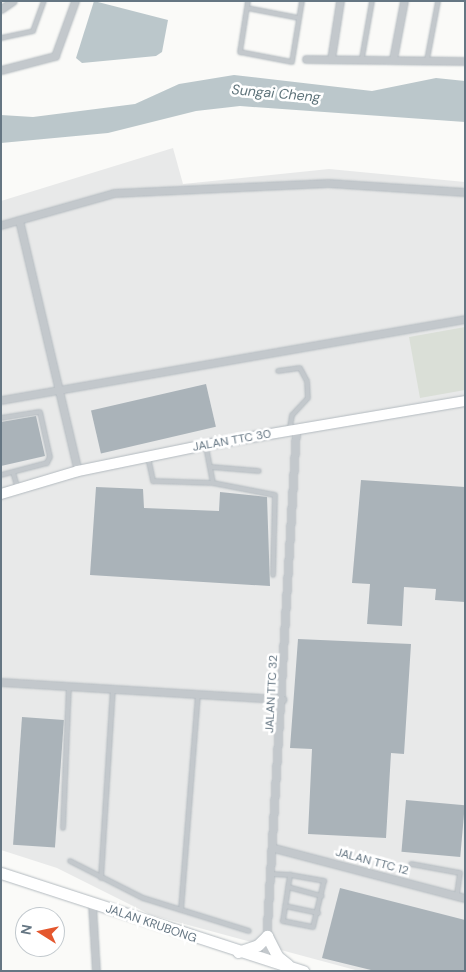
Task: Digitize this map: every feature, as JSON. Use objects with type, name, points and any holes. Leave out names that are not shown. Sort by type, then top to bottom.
[{"type":"main road","name":"JALAN KRUBONG","points":[[1,873],[238,952],[303,971]]},
{"type":"main road","points":[[238,952],[258,945],[267,936],[277,956],[291,968]]},
{"type":"street","points":[[1,9],[13,1]]},
{"type":"street","points":[[1,70],[55,56],[75,1]]},
{"type":"street","points":[[331,59],[340,1]]},
{"type":"street","points":[[393,59],[404,1]]},
{"type":"street","points":[[306,59],[464,59]]},
{"type":"street","points":[[1,225],[114,193],[328,182],[465,192]]},
{"type":"street","points":[[19,220],[78,471]]},
{"type":"street","points":[[1,400],[465,319]]},
{"type":"street","name":"JALAN TTC 30","points":[[1,494],[78,471],[205,444],[465,401]]},
{"type":"street","name":"JALAN TTC 32","points":[[265,960],[274,848],[282,699],[293,430]]},
{"type":"street","points":[[1,682],[282,699]]},
{"type":"street","name":"JALAN TTC 12","points":[[274,848],[465,898]]},
{"type":"street","points":[[92,904],[96,971]]},
{"type":"lane","points":[[1,38],[33,30],[44,1]]},
{"type":"lane","points":[[248,1],[240,52],[292,62],[302,1]]},
{"type":"lane","points":[[362,58],[372,1]]},
{"type":"lane","points":[[428,60],[438,1]]},
{"type":"lane","points":[[247,8],[299,18]]},
{"type":"lane","points":[[278,371],[300,368],[307,381],[308,398],[292,415],[293,430]]},
{"type":"lane","points":[[1,418],[34,411],[42,414],[49,461],[1,475]]},
{"type":"lane","points":[[205,444],[213,483]]},
{"type":"lane","points":[[148,456],[153,482],[213,483],[275,495],[273,575]]},
{"type":"lane","points":[[211,468],[259,471]]},
{"type":"lane","points":[[13,472],[18,489]]},
{"type":"lane","points":[[63,828],[69,687]]},
{"type":"lane","points":[[101,878],[113,689]]},
{"type":"lane","points":[[181,910],[198,695]]},
{"type":"lane","points":[[70,861],[101,878],[181,910],[249,931]]},
{"type":"lane","points":[[411,864],[460,873],[457,896]]},
{"type":"lane","points":[[272,874],[290,875],[324,881],[318,913],[310,928],[283,921],[290,875]]},
{"type":"lane","points":[[288,887],[322,896]]},
{"type":"lane","points":[[285,906],[318,913]]},
{"type":"shaded area","points":[[173,148],[183,184],[329,169],[465,182],[465,971],[359,971],[151,915],[57,868],[1,850],[1,201]]},
{"type":"shaded area","points":[[465,327],[465,390],[420,398],[409,337]]},
{"type":"water","points":[[94,1],[168,20],[162,52],[156,56],[82,63],[76,58]]},
{"type":"water","name":"Sungai Cheng","points":[[234,75],[372,91],[436,78],[465,81],[465,122],[240,106],[196,111],[108,133],[1,143],[1,115],[33,117],[135,104],[179,84]]},
{"type":"building","points":[[206,384],[216,427],[101,453],[91,411]]},
{"type":"building","points":[[36,416],[45,456],[1,466],[1,422]]},
{"type":"building","points":[[361,480],[465,487],[465,602],[435,600],[436,589],[404,587],[402,626],[367,624],[370,584],[352,583]]},
{"type":"building","points":[[96,487],[143,489],[144,508],[219,511],[220,492],[267,497],[270,586],[90,575]]},
{"type":"building","points":[[298,639],[411,644],[404,754],[391,753],[386,838],[308,834],[312,749],[290,748]]},
{"type":"building","points":[[22,717],[64,720],[55,848],[13,845]]},
{"type":"building","points":[[406,800],[465,805],[460,857],[401,852]]},
{"type":"building","points":[[340,888],[465,920],[465,971],[375,971],[322,958]]}]
